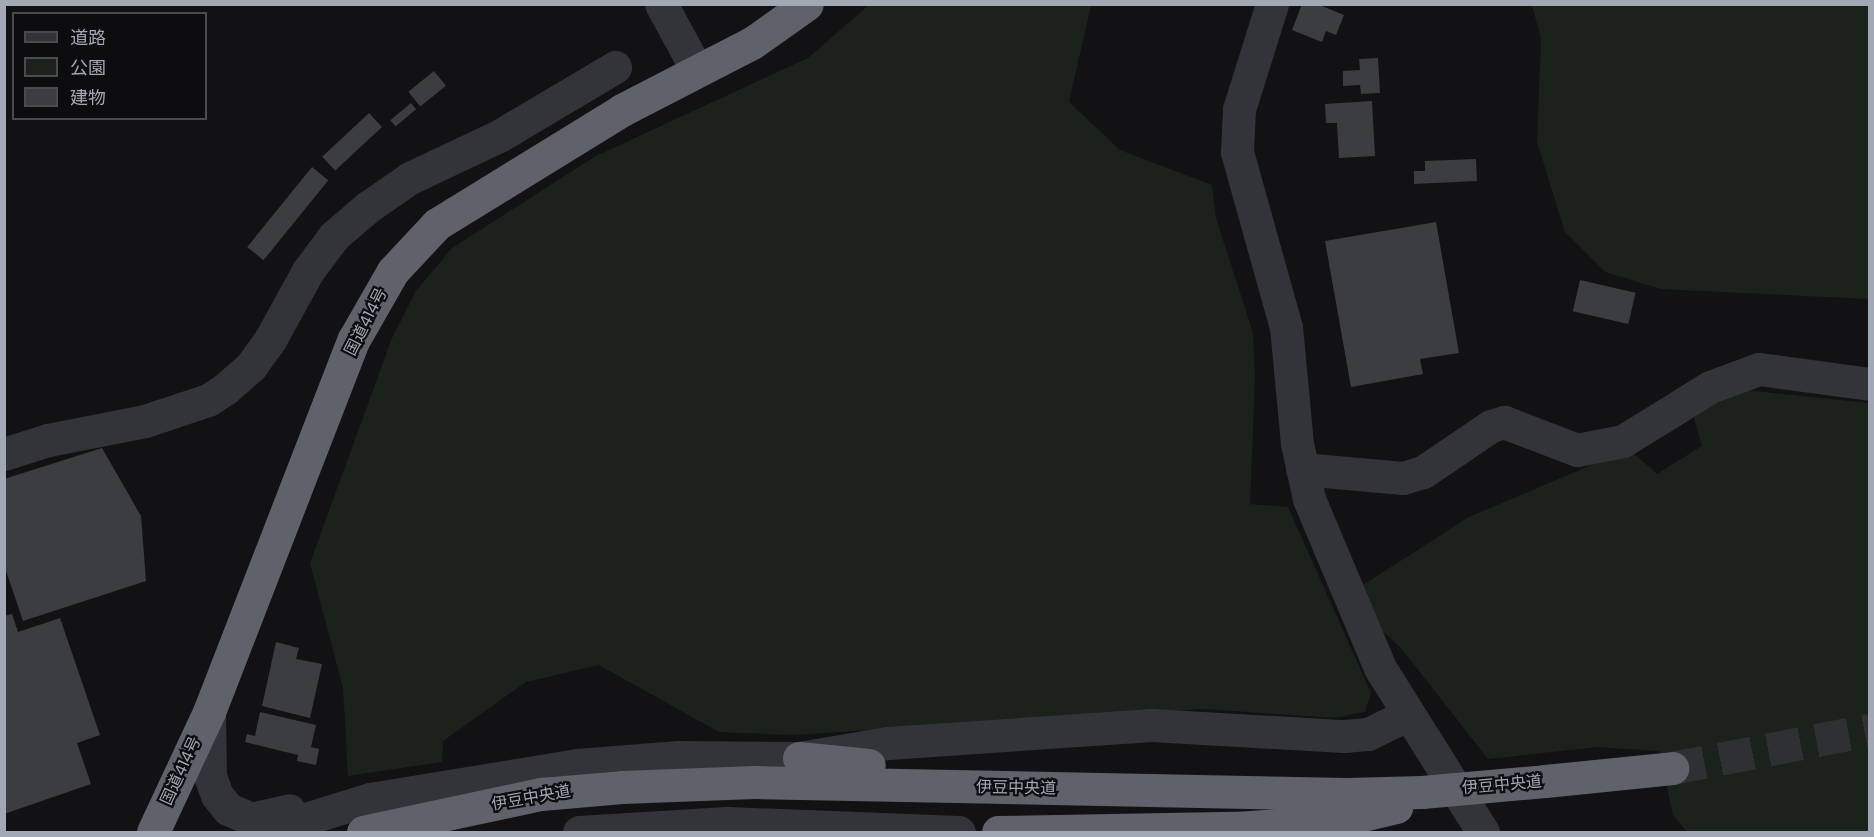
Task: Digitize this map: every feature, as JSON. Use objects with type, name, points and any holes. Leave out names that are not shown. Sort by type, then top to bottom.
[{"type":"highway","name":"国道414号","points":[[153,832],[209,712],[354,339],[393,271],[437,224],[622,110],[752,43],[807,4]]},
{"type":"highway","points":[[799,758],[1077,776],[1209,792]]},
{"type":"highway","name":"伊豆中央道","points":[[423,832],[530,812],[717,796],[1417,801],[1673,774]]},
{"type":"highway","name":"伊豆中央道","points":[[364,832],[541,794],[622,787],[754,782],[1209,792],[1417,801]]},
{"type":"highway","points":[[998,832],[1337,821],[1417,801]]},
{"type":"street","points":[[662,4],[697,70]]},
{"type":"street","points":[[1272,4],[1239,109],[1237,152],[1286,327],[1302,469],[1309,499],[1380,668],[1407,715],[1483,832]]},
{"type":"street","points":[[4,454],[48,440],[145,421],[208,400],[225,389],[251,366],[271,338],[308,271],[334,236],[368,207],[410,178],[499,136],[615,67]]},
{"type":"street","points":[[1302,469],[1402,478],[1423,472],[1491,426],[1504,422],[1577,450],[1623,441],[1710,387],[1759,369],[1869,384]]},
{"type":"street","points":[[209,712],[210,776],[217,795],[239,815],[251,819],[296,808],[370,799],[577,765],[679,757],[799,758],[888,743],[1151,726],[1368,735],[1407,715]]},
{"type":"street","points":[[262,832],[370,799]]},
{"type":"street","points":[[579,832],[727,823],[959,832]]},
{"type":"green space","points":[[869,5],[1091,5],[1069,102],[1120,150],[1212,185],[1216,218],[1253,333],[1255,378],[1250,504],[1288,507],[1371,693],[1365,712],[1334,718],[1203,709],[792,735],[719,732],[599,665],[526,682],[443,741],[442,762],[348,776],[343,688],[310,563],[392,338],[416,291],[452,248],[596,156],[808,58]]},
{"type":"green space","points":[[1532,5],[1869,5],[1869,299],[1661,289],[1605,272],[1565,232],[1537,142],[1541,38]]},
{"type":"green space","points":[[1736,389],[1869,403],[1869,832],[1687,832],[1673,815],[1659,751],[1597,747],[1488,759],[1401,648],[1378,627],[1363,585],[1469,517],[1629,449],[1657,474],[1702,446],[1694,418],[1715,396]]},
{"type":"building","points":[[1302,4],[1317,4],[1344,15],[1336,35],[1326,31],[1322,42],[1292,30]]},
{"type":"building","points":[[1378,58],[1380,93],[1361,94],[1360,85],[1343,86],[1343,71],[1360,70],[1359,59]]},
{"type":"building","points":[[434,71],[446,86],[420,107],[408,92]]},
{"type":"building","points":[[1372,101],[1375,156],[1339,158],[1337,123],[1326,123],[1325,104]]},
{"type":"building","points":[[411,103],[416,109],[395,126],[390,120]]},
{"type":"building","points":[[369,113],[382,127],[335,171],[322,157]]},
{"type":"building","points":[[1476,159],[1477,181],[1414,184],[1414,171],[1425,171],[1425,161]]},
{"type":"building","points":[[312,167],[328,180],[264,260],[247,247]]},
{"type":"building","points":[[1436,222],[1459,353],[1420,359],[1423,374],[1351,387],[1325,241]]},
{"type":"building","points":[[1580,280],[1636,293],[1628,324],[1573,311]]},
{"type":"building","points":[[102,448],[141,516],[146,581],[23,621],[4,565],[4,479]]},
{"type":"building","points":[[12,614],[18,632],[60,618],[100,735],[77,743],[91,784],[4,814],[4,616]]},
{"type":"building","points":[[276,642],[299,648],[296,659],[322,664],[310,718],[262,706]]},
{"type":"building","points":[[260,712],[316,725],[311,747],[319,749],[316,765],[297,761],[298,755],[245,742],[247,734],[255,736]]},
{"type":"tunnel","points":[[1672,768],[1870,730]]}]
